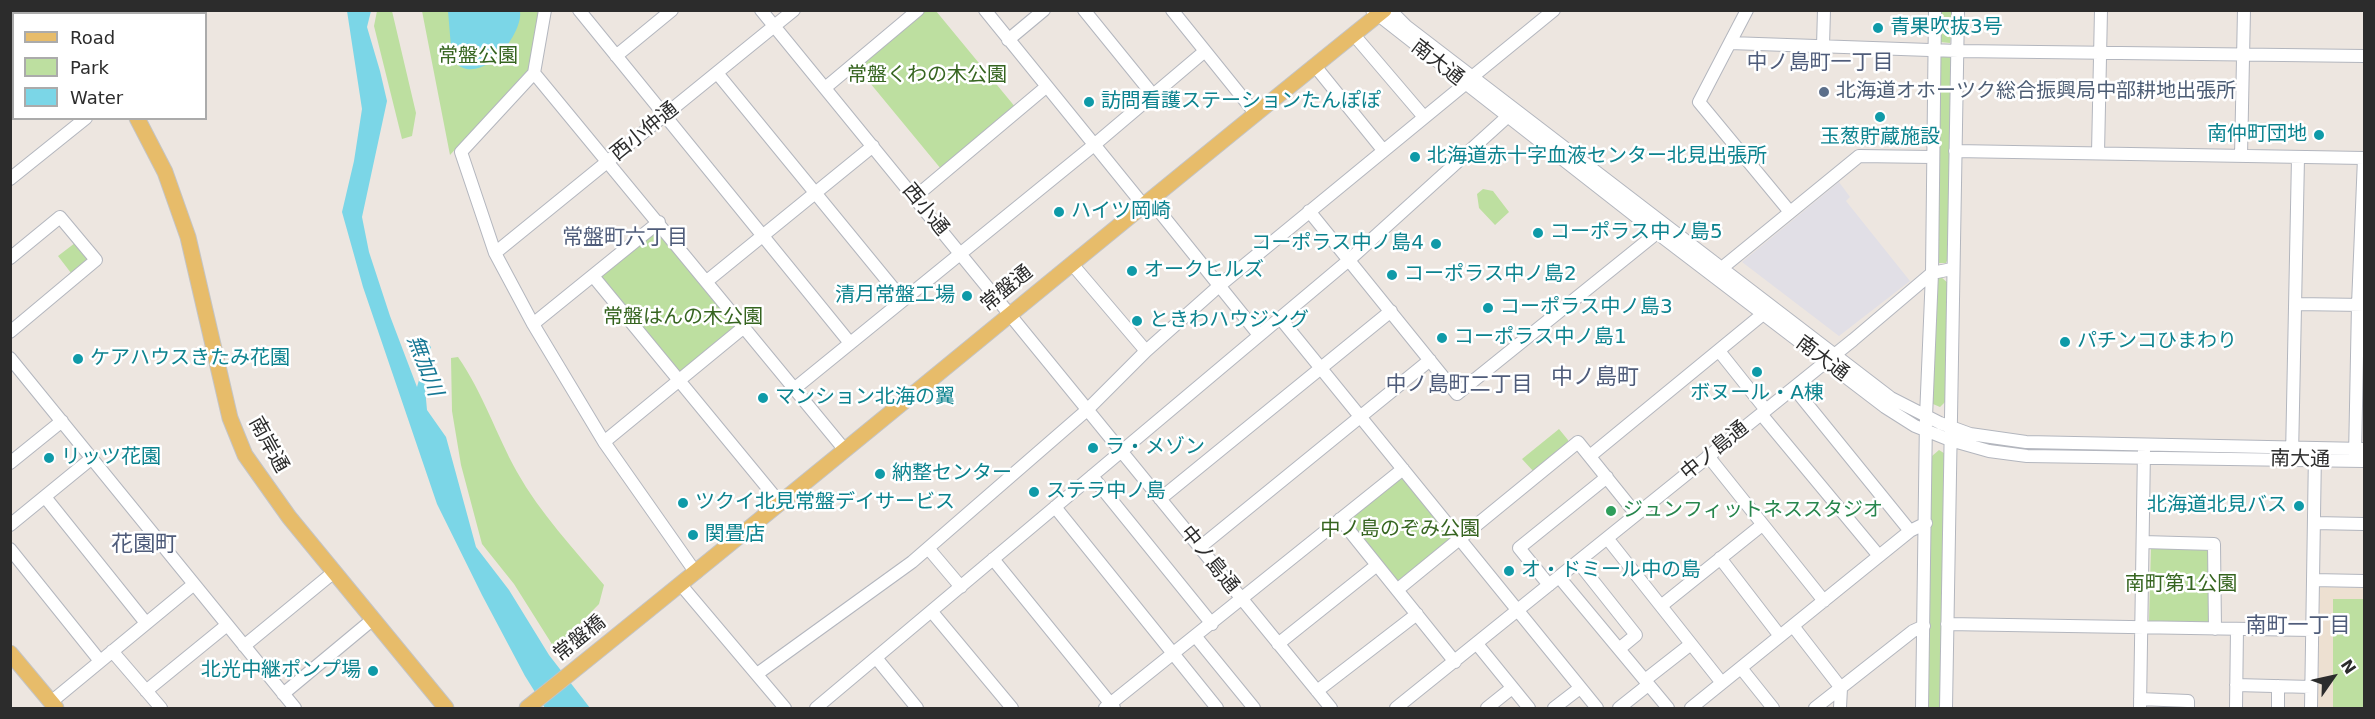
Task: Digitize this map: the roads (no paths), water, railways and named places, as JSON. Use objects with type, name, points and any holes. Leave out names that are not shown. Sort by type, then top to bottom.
[{"type":"main road","name":"常盤通","points":[[658,603],[1381,12]]},
{"type":"main road","name":"南岸通","points":[[138,120],[165,172],[188,237],[236,436],[244,455],[268,490],[446,708]]},
{"type":"main road","name":"常盤橋","points":[[527,708],[658,603]]},
{"type":"main road","points":[[10,653],[53,705]]},
{"type":"street","points":[[545,10],[534,73],[461,152],[495,252],[533,324],[604,442],[696,573]]},
{"type":"street","points":[[579,10],[850,343]]},
{"type":"street","name":"西小通","points":[[761,10],[1087,410]]},
{"type":"street","name":"西小仲通","points":[[495,252],[794,10]]},
{"type":"street","points":[[825,88],[918,10]]},
{"type":"street","points":[[985,10],[1094,145],[1219,286],[1258,335]]},
{"type":"street","points":[[1008,40],[1044,10]]},
{"type":"street","points":[[1084,10],[1153,95]]},
{"type":"street","points":[[1172,10],[1255,113]]},
{"type":"street","points":[[757,674],[912,562],[1087,410],[1146,351],[1219,286],[1554,10]]},
{"type":"street","points":[[1747,10],[1699,102],[1790,213]]},
{"type":"street","points":[[1823,46],[1824,10]]},
{"type":"street","points":[[1922,708],[1926,417],[1932,273],[1935,10]]},
{"type":"street","points":[[1946,708],[1958,10]]},
{"type":"street","points":[[2098,153],[2101,10]]},
{"type":"street","points":[[2241,156],[2244,10]]},
{"type":"street","points":[[616,56],[671,11]]},
{"type":"street","name":"南大通","points":[[1381,12],[1830,357],[1885,407],[1950,441],[1989,451],[2027,456],[2144,451]]},
{"type":"street","points":[[1354,35],[1424,117]]},
{"type":"street","points":[[1730,43],[1958,51],[2364,56]]},
{"type":"street","points":[[794,389],[1094,145],[1205,51]]},
{"type":"street","points":[[1315,66],[1383,150]]},
{"type":"street","points":[[534,73],[609,161],[844,449]]},
{"type":"street","points":[[717,73],[903,300]]},
{"type":"street","name":"南大通","points":[[1468,80],[1507,117],[1661,229]]},
{"type":"street","points":[[915,197],[1046,87]]},
{"type":"street","points":[[816,708],[1349,260],[1507,117]]},
{"type":"street","points":[[10,179],[84,120]]},
{"type":"street","points":[[707,281],[873,146]]},
{"type":"street","points":[[1955,151],[2364,158],[2360,455]]},
{"type":"street","points":[[1717,272],[1859,156],[1932,157]]},
{"type":"street","points":[[2292,454],[2298,158]]},
{"type":"street","points":[[1310,211],[1457,394],[1661,229]]},
{"type":"street","points":[[10,258],[60,217],[96,260],[10,332]]},
{"type":"street","points":[[533,324],[659,222]]},
{"type":"street","points":[[1072,264],[1146,351]]},
{"type":"street","name":"中ノ島通","points":[[1396,708],[1794,388],[1932,273],[1952,269]]},
{"type":"street","name":"南大通","points":[[1717,272],[1763,314],[1891,398],[1926,417],[1971,434],[2026,442],[2144,451],[2360,455]]},
{"type":"street","points":[[593,276],[780,503]]},
{"type":"street","points":[[2296,304],[2361,305]]},
{"type":"street","points":[[1160,499],[1391,311]]},
{"type":"street","points":[[1590,456],[1763,314]]},
{"type":"street","points":[[1280,318],[1597,708]]},
{"type":"street","points":[[604,442],[744,327]]},
{"type":"street","points":[[1719,351],[1764,412],[1879,556]]},
{"type":"street","points":[[10,358],[295,708]]},
{"type":"street","points":[[1199,548],[1430,360]]},
{"type":"street","points":[[1794,388],[1910,531]]},
{"type":"street","name":"中ノ島通","points":[[1087,410],[1331,708]]},
{"type":"street","points":[[12,458],[62,421]]},
{"type":"street","points":[[1397,590],[1578,442],[1636,514]]},
{"type":"street","points":[[2144,451],[2140,704],[2188,700],[2188,708]]},
{"type":"street","points":[[2311,708],[2315,454]]},
{"type":"street","points":[[1708,456],[1824,601]]},
{"type":"street","points":[[10,525],[92,458]]},
{"type":"street","points":[[993,559],[1110,707],[1403,469]]},
{"type":"street","points":[[1092,476],[1212,624]]},
{"type":"street","points":[[1549,585],[1519,548],[1607,477]]},
{"type":"street","points":[[45,497],[146,623]]},
{"type":"street","points":[[1054,507],[1217,708]]},
{"type":"street","points":[[1340,519],[1455,662]]},
{"type":"street","points":[[1691,708],[1910,531],[1926,523]]},
{"type":"street","points":[[2314,523],[2364,524]]},
{"type":"street","points":[[1660,606],[1762,525]]},
{"type":"street","points":[[1607,538],[1722,683]]},
{"type":"street","points":[[2143,542],[2214,544],[2215,629]]},
{"type":"street","points":[[928,548],[961,587]]},
{"type":"street","points":[[10,549],[100,661]]},
{"type":"street","points":[[1720,558],[1780,636]]},
{"type":"street","points":[[1578,562],[1636,635],[1619,649]]},
{"type":"street","points":[[1278,644],[1377,565]]},
{"type":"street","points":[[244,646],[334,572]]},
{"type":"street","points":[[1559,577],[1668,708]]},
{"type":"street","points":[[2313,580],[2364,581]]},
{"type":"street","points":[[53,705],[100,661],[194,584]]},
{"type":"street","points":[[681,585],[785,708]]},
{"type":"street","points":[[932,612],[1012,708]]},
{"type":"street","points":[[1317,691],[1417,614]]},
{"type":"street","points":[[283,694],[372,620]]},
{"type":"street","points":[[146,691],[227,624]]},
{"type":"street","points":[[1947,624],[2312,630]]},
{"type":"street","points":[[1792,626],[1841,688],[1840,708]]},
{"type":"street","points":[[1815,708],[1913,631],[1924,626]]},
{"type":"street","points":[[2236,708],[2237,629]]},
{"type":"street","points":[[1196,637],[1254,708]]},
{"type":"street","points":[[1477,644],[1529,708]]},
{"type":"street","points":[[1620,708],[1690,644]]},
{"type":"street","points":[[112,651],[161,708]]},
{"type":"street","points":[[877,659],[917,708]]},
{"type":"street","points":[[1741,668],[1773,708]]},
{"type":"street","points":[[2236,685],[2311,687]]},
{"type":"street","points":[[2278,686],[2278,708]]},
{"type":"street","points":[[1487,708],[1512,688]]},
{"type":"street","points":[[1554,708],[1580,688]]},
{"type":"water","name":"無加川","points":[[347,11],[371,11],[367,27],[387,101],[362,217],[369,252],[390,316],[417,387],[429,345],[431,347],[424,377],[427,410],[446,437],[476,547],[509,590],[549,655],[590,708],[545,708],[525,676],[482,595],[437,504],[363,287],[342,212],[354,161],[362,109]]},
{"type":"water","points":[[448,11],[520,11],[515,33],[507,45],[486,65],[474,69],[463,68],[452,59]]},
{"type":"place","name":"青果吹抜3号","points":[[1878,28]]},
{"type":"place","name":"北海道オホーツク総合振興局中部耕地出張所","points":[[1824,92]]},
{"type":"place","name":"訪問看護ステーションたんぽぽ","points":[[1089,102]]},
{"type":"place","name":"玉葱貯蔵施設","points":[[1880,117]]},
{"type":"place","name":"南仲町団地","points":[[2319,135]]},
{"type":"place","name":"北海道赤十字血液センター北見出張所","points":[[1415,157]]},
{"type":"place","name":"ハイツ岡崎","points":[[1059,212]]},
{"type":"place","name":"コーポラス中ノ島5","points":[[1538,233]]},
{"type":"place","name":"コーポラス中ノ島4","points":[[1436,244]]},
{"type":"place","name":"オークヒルズ","points":[[1132,271]]},
{"type":"place","name":"コーポラス中ノ島2","points":[[1392,275]]},
{"type":"place","name":"清月常盤工場","points":[[967,296]]},
{"type":"place","name":"コーポラス中ノ島3","points":[[1488,308]]},
{"type":"place","name":"ときわハウジング","points":[[1137,321]]},
{"type":"place","name":"コーポラス中ノ島1","points":[[1442,338]]},
{"type":"place","name":"パチンコひまわり","points":[[2065,342]]},
{"type":"place","name":"ケアハウスきたみ花園","points":[[78,359]]},
{"type":"place","name":"ボヌール・A棟","points":[[1757,372]]},
{"type":"place","name":"マンション北海の翼","points":[[763,398]]},
{"type":"place","name":"ラ・メゾン","points":[[1093,448]]},
{"type":"place","name":"リッツ花園","points":[[49,458]]},
{"type":"place","name":"納整センター","points":[[880,474]]},
{"type":"place","name":"ステラ中ノ島","points":[[1034,492]]},
{"type":"place","name":"ツクイ北見常盤デイサービス","points":[[683,503]]},
{"type":"place","name":"北海道北見バス","points":[[2299,506]]},
{"type":"place","name":"ジュンフィットネススタジオ","points":[[1611,511]]},
{"type":"place","name":"関畳店","points":[[693,535]]},
{"type":"place","name":"オ・ドミール中の島","points":[[1509,571]]},
{"type":"place","name":"北光中継ポンプ場","points":[[373,671]]},
{"type":"district","name":"中ノ島町一丁目","points":[[1820,64]]},
{"type":"district","name":"常盤町六丁目","points":[[625,239]]},
{"type":"district","name":"中ノ島町","points":[[1595,378]]},
{"type":"district","name":"中ノ島町二丁目","points":[[1459,386]]},
{"type":"district","name":"花園町","points":[[144,545]]},
{"type":"district","name":"南町一丁目","points":[[2298,627]]},
{"type":"park label","name":"常盤公園","points":[[478,57]]},
{"type":"park label","name":"常盤くわの木公園","points":[[927,76]]},
{"type":"park label","name":"常盤はんの木公園","points":[[683,318]]},
{"type":"park label","name":"中ノ島のぞみ公園","points":[[1400,530]]},
{"type":"park label","name":"南町第1公園","points":[[2181,585]]}]
